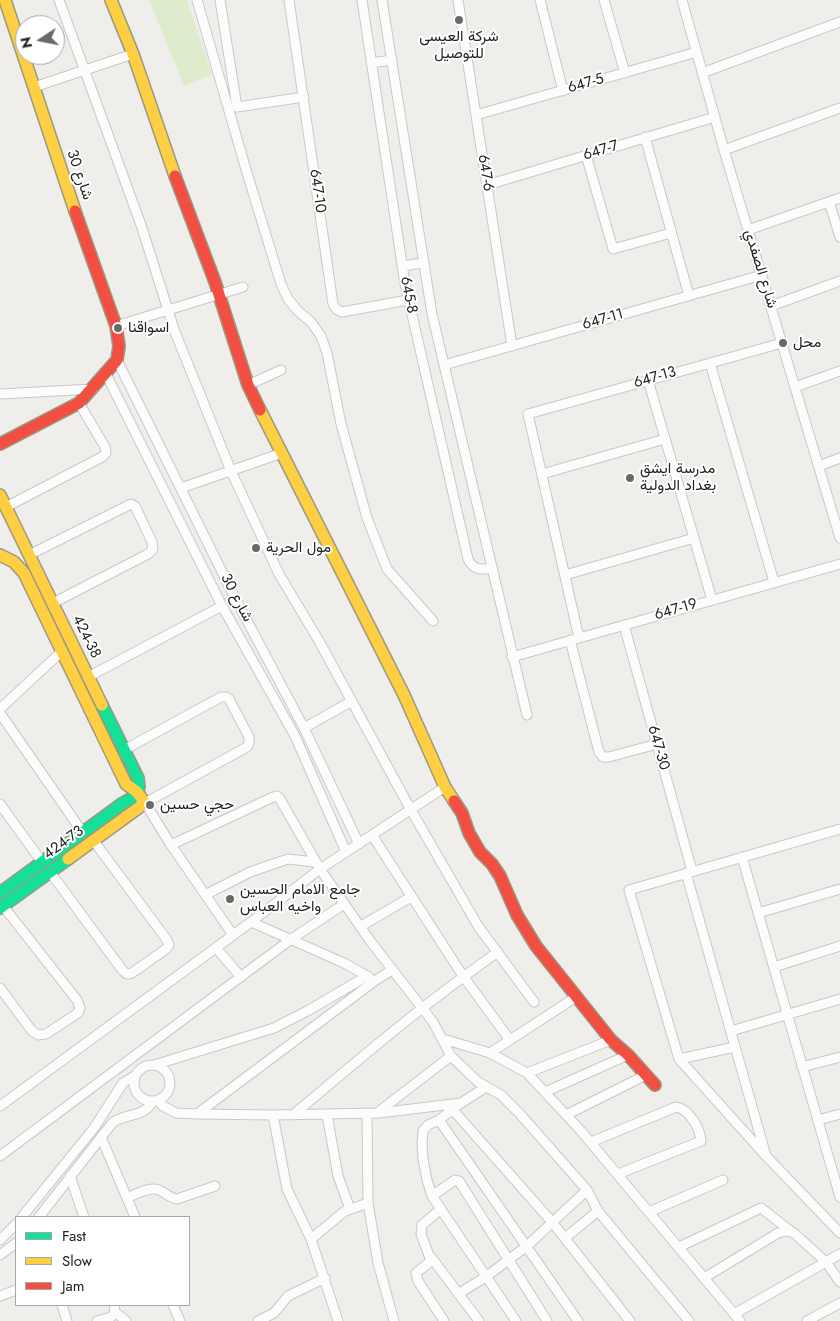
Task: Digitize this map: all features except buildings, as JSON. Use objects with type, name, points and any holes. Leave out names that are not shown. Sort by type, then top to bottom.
[{"type":"street","name":"شارع 30","points":[[5,0],[66,184],[116,326],[119,346],[117,360],[243,612],[304,728],[359,844]]},
{"type":"street","points":[[59,0],[141,225],[175,332],[231,471],[279,574],[319,641],[411,810],[478,926],[534,1002]]},
{"type":"street","points":[[111,0],[133,54],[169,160],[219,293],[248,385],[404,695],[445,787],[462,813],[469,832],[480,852],[492,864],[500,876],[517,915],[536,946],[611,1040],[628,1054],[654,1085]]},
{"type":"street","points":[[197,0],[281,284],[288,299],[322,336],[328,353],[341,424],[367,518],[387,569],[433,621]]},
{"type":"street","points":[[220,0],[237,107],[304,97]]},
{"type":"street","name":"647-10","points":[[289,0],[333,304],[336,309],[342,312],[408,300]]},
{"type":"street","name":"645-8","points":[[362,0],[408,300],[468,559],[476,569],[492,568]]},
{"type":"street","name":"645-8","points":[[382,0],[423,263],[444,365],[527,715]]},
{"type":"street","name":"647-6","points":[[458,0],[512,346]]},
{"type":"street","points":[[540,0],[562,91]]},
{"type":"street","points":[[604,0],[625,73]]},
{"type":"street","name":"شارع الصفدي","points":[[682,0],[724,150],[840,538]]},
{"type":"street","points":[[702,73],[840,22]]},
{"type":"street","name":"647-5","points":[[476,115],[696,52]]},
{"type":"street","points":[[34,87],[133,54]]},
{"type":"street","points":[[371,63],[392,60]]},
{"type":"street","points":[[724,150],[840,108]]},
{"type":"street","name":"647-7","points":[[486,185],[715,117]]},
{"type":"street","points":[[645,138],[689,296]]},
{"type":"street","points":[[586,155],[614,249],[672,233]]},
{"type":"street","points":[[748,230],[840,198]]},
{"type":"street","points":[[829,202],[840,237]]},
{"type":"street","points":[[402,266],[423,263]]},
{"type":"street","name":"647-11","points":[[444,365],[762,275]]},
{"type":"street","points":[[771,306],[840,280]]},
{"type":"street","points":[[116,326],[243,287]]},
{"type":"street","name":"647-13","points":[[542,474],[528,414],[782,343]]},
{"type":"street","points":[[0,444],[79,403],[117,360]]},
{"type":"street","points":[[710,363],[774,582]]},
{"type":"street","points":[[248,385],[281,370]]},
{"type":"street","points":[[795,387],[840,371]]},
{"type":"street","name":"شارع 30","points":[[106,374],[222,606],[295,736],[346,852]]},
{"type":"street","points":[[648,380],[712,600]]},
{"type":"street","points":[[0,394],[93,389]]},
{"type":"street","points":[[6,507],[102,457],[106,453],[106,447],[79,403]]},
{"type":"street","points":[[657,744],[609,757],[603,757],[599,752],[575,639],[565,575],[542,474],[665,439]]},
{"type":"street","points":[[181,488],[282,452]]},
{"type":"street","points":[[819,466],[840,458]]},
{"type":"street","name":"424-38","points":[[0,495],[139,780],[140,797]]},
{"type":"street","points":[[29,555],[131,504],[135,506],[152,542],[153,548],[148,554],[53,603]]},
{"type":"street","points":[[565,575],[694,538]]},
{"type":"street","name":"424-38","points":[[2,557],[18,565],[24,573],[126,784],[140,797],[233,935]]},
{"type":"street","name":"647-19","points":[[512,657],[840,564]]},
{"type":"street","points":[[24,573],[35,568]]},
{"type":"street","points":[[88,677],[222,606]]},
{"type":"street","points":[[229,619],[243,612]]},
{"type":"street","name":"647-30","points":[[624,625],[657,744],[735,1046],[766,1156]]},
{"type":"street","points":[[0,709],[61,652]]},
{"type":"street","points":[[124,750],[221,697],[226,697],[229,700],[249,737],[247,746],[140,797]]},
{"type":"street","points":[[304,728],[352,701]]},
{"type":"street","points":[[0,713],[83,833]]},
{"type":"street","points":[[0,1106],[252,922],[317,865],[346,852],[445,787]]},
{"type":"street","points":[[171,845],[277,796],[317,865],[392,970],[422,1008],[443,1039],[451,1056],[472,1077],[502,1095],[587,1190],[598,1211],[687,1320]]},
{"type":"street","name":"424-73","points":[[0,892],[123,803],[140,797]]},
{"type":"street","name":"424-73","points":[[2,907],[93,840],[140,797]]},
{"type":"street","points":[[0,804],[42,862]]},
{"type":"street","points":[[839,1230],[766,1156],[679,1059],[629,890],[840,829]]},
{"type":"street","points":[[372,835],[463,976],[510,1040]]},
{"type":"street","points":[[50,872],[127,974],[132,973],[166,949],[168,945],[167,940],[93,840]]},
{"type":"street","points":[[742,857],[802,1067],[837,1174],[840,1197]]},
{"type":"street","points":[[205,895],[250,872],[288,859],[317,865]]},
{"type":"street","points":[[758,914],[840,889]]},
{"type":"street","points":[[361,926],[411,897]]},
{"type":"street","points":[[1,1153],[290,940],[344,904]]},
{"type":"street","points":[[0,988],[32,1031],[38,1035],[46,1034],[78,1013],[80,1008],[77,1000],[2,907]]},
{"type":"street","points":[[252,922],[344,963],[376,980]]},
{"type":"street","points":[[774,967],[840,946]]},
{"type":"street","points":[[216,948],[241,977]]},
{"type":"street","points":[[293,1115],[422,1008],[498,952]]},
{"type":"street","points":[[197,1114],[392,970]]},
{"type":"street","points":[[23,1216],[94,1128],[123,1083],[146,1066],[274,1028],[310,1010],[367,976]]},
{"type":"street","points":[[490,1053],[576,997]]},
{"type":"street","points":[[731,1031],[840,999]]},
{"type":"street","points":[[443,1039],[490,1053],[527,1073],[591,1142],[737,1318],[840,1254]]},
{"type":"street","points":[[527,1073],[611,1040]]},
{"type":"street","points":[[679,1059],[735,1046]]},
{"type":"street","points":[[544,1092],[628,1054]]},
{"type":"street","points":[[377,1113],[451,1056]]},
{"type":"street","points":[[802,1067],[840,1057]]},
{"type":"street","points":[[128,1061],[138,1072]]},
{"type":"street","points":[[138,1072],[134,1082],[135,1090],[140,1096],[146,1100],[155,1100],[163,1097],[167,1092],[169,1078],[166,1072],[154,1065]]},
{"type":"street","points":[[566,1115],[646,1075]]},
{"type":"street","points":[[486,1087],[439,1120],[428,1125],[424,1131],[422,1142],[427,1180],[432,1196],[516,1321]]},
{"type":"street","points":[[155,1100],[176,1113],[272,1115],[367,1114],[461,1103]]},
{"type":"street","points":[[40,1216],[114,1122],[122,1117],[146,1111],[155,1100]]},
{"type":"street","points":[[591,1142],[676,1107],[687,1112],[700,1134],[701,1141],[618,1174]]},
{"type":"street","points":[[453,1110],[552,1222],[630,1321]]},
{"type":"street","points":[[367,1114],[368,1203],[378,1264],[394,1321]]},
{"type":"street","points":[[818,1120],[840,1114]]},
{"type":"street","points":[[272,1115],[287,1189],[311,1239],[338,1321]]},
{"type":"street","points":[[327,1115],[337,1170],[350,1209]]},
{"type":"street","points":[[439,1120],[578,1321]]},
{"type":"street","points":[[101,1137],[135,1216]]},
{"type":"street","points":[[70,1176],[84,1216]]},
{"type":"street","points":[[432,1196],[455,1180],[459,1181],[547,1321]]},
{"type":"street","points":[[649,1212],[723,1180]]},
{"type":"street","points":[[127,1198],[150,1189],[157,1189],[177,1199],[215,1186]]},
{"type":"street","points":[[458,1294],[487,1276],[527,1246],[587,1190]]},
{"type":"street","points":[[311,1239],[344,1211],[368,1203]]},
{"type":"street","points":[[679,1248],[761,1208],[794,1233],[826,1262],[840,1282]]},
{"type":"street","points":[[440,1209],[422,1225],[421,1234],[431,1257],[479,1321]]},
{"type":"street","points":[[565,1238],[598,1211]]},
{"type":"street","points":[[0,1240],[15,1225]]},
{"type":"street","points":[[704,1278],[778,1233],[786,1231],[794,1233]]},
{"type":"street","points":[[0,1255],[15,1244]]},
{"type":"street","points":[[431,1257],[432,1261],[416,1273],[444,1321]]},
{"type":"street","points":[[258,1321],[276,1317],[288,1296],[325,1278]]},
{"type":"street","points":[[0,1296],[15,1290]]},
{"type":"street","points":[[807,1321],[840,1302]]},
{"type":"street","points":[[62,1306],[67,1321]]},
{"type":"street","points":[[173,1306],[180,1321]]},
{"type":"street","points":[[97,1321],[111,1317],[114,1308],[126,1321]]},
{"type":"green space","points":[[149,0],[187,0],[212,74],[184,86]]},
{"type":"traffic: fast","points":[[102,705],[138,778],[139,787],[137,792]]},
{"type":"traffic: fast","points":[[0,893],[123,803],[139,794]]},
{"type":"traffic: fast","points":[[0,908],[68,859]]},
{"type":"traffic: slow","points":[[5,0],[75,211]]},
{"type":"traffic: slow","points":[[111,0],[133,54],[175,176]]},
{"type":"traffic: slow","points":[[260,410],[404,695],[445,787],[454,801]]},
{"type":"traffic: slow","points":[[0,495],[102,705]]},
{"type":"traffic: slow","points":[[0,555],[14,562],[24,573],[126,784],[137,792],[145,803],[68,859]]},
{"type":"traffic: jam","points":[[175,176],[215,282],[248,385],[260,410]]},
{"type":"traffic: jam","points":[[0,444],[79,403],[117,360],[119,346],[116,326],[75,211]]},
{"type":"traffic: jam","points":[[454,801],[462,813],[469,833],[480,852],[492,864],[500,876],[517,915],[536,946],[611,1040],[628,1055],[655,1085]]},
{"type":"place","name":"شركة العيسى للتوصيل","points":[[459,20]]},
{"type":"place","name":"اسواقنا","points":[[118,328]]},
{"type":"place","name":"محل","points":[[783,343]]},
{"type":"place","name":"مدرسة ايشق بغداد الدولية","points":[[630,478]]},
{"type":"place","name":"مول الحرية","points":[[256,548]]},
{"type":"place","name":"حجي حسين","points":[[150,805]]},
{"type":"place","name":"جامع الامام الحسين واخيه العباس","points":[[230,899]]}]
